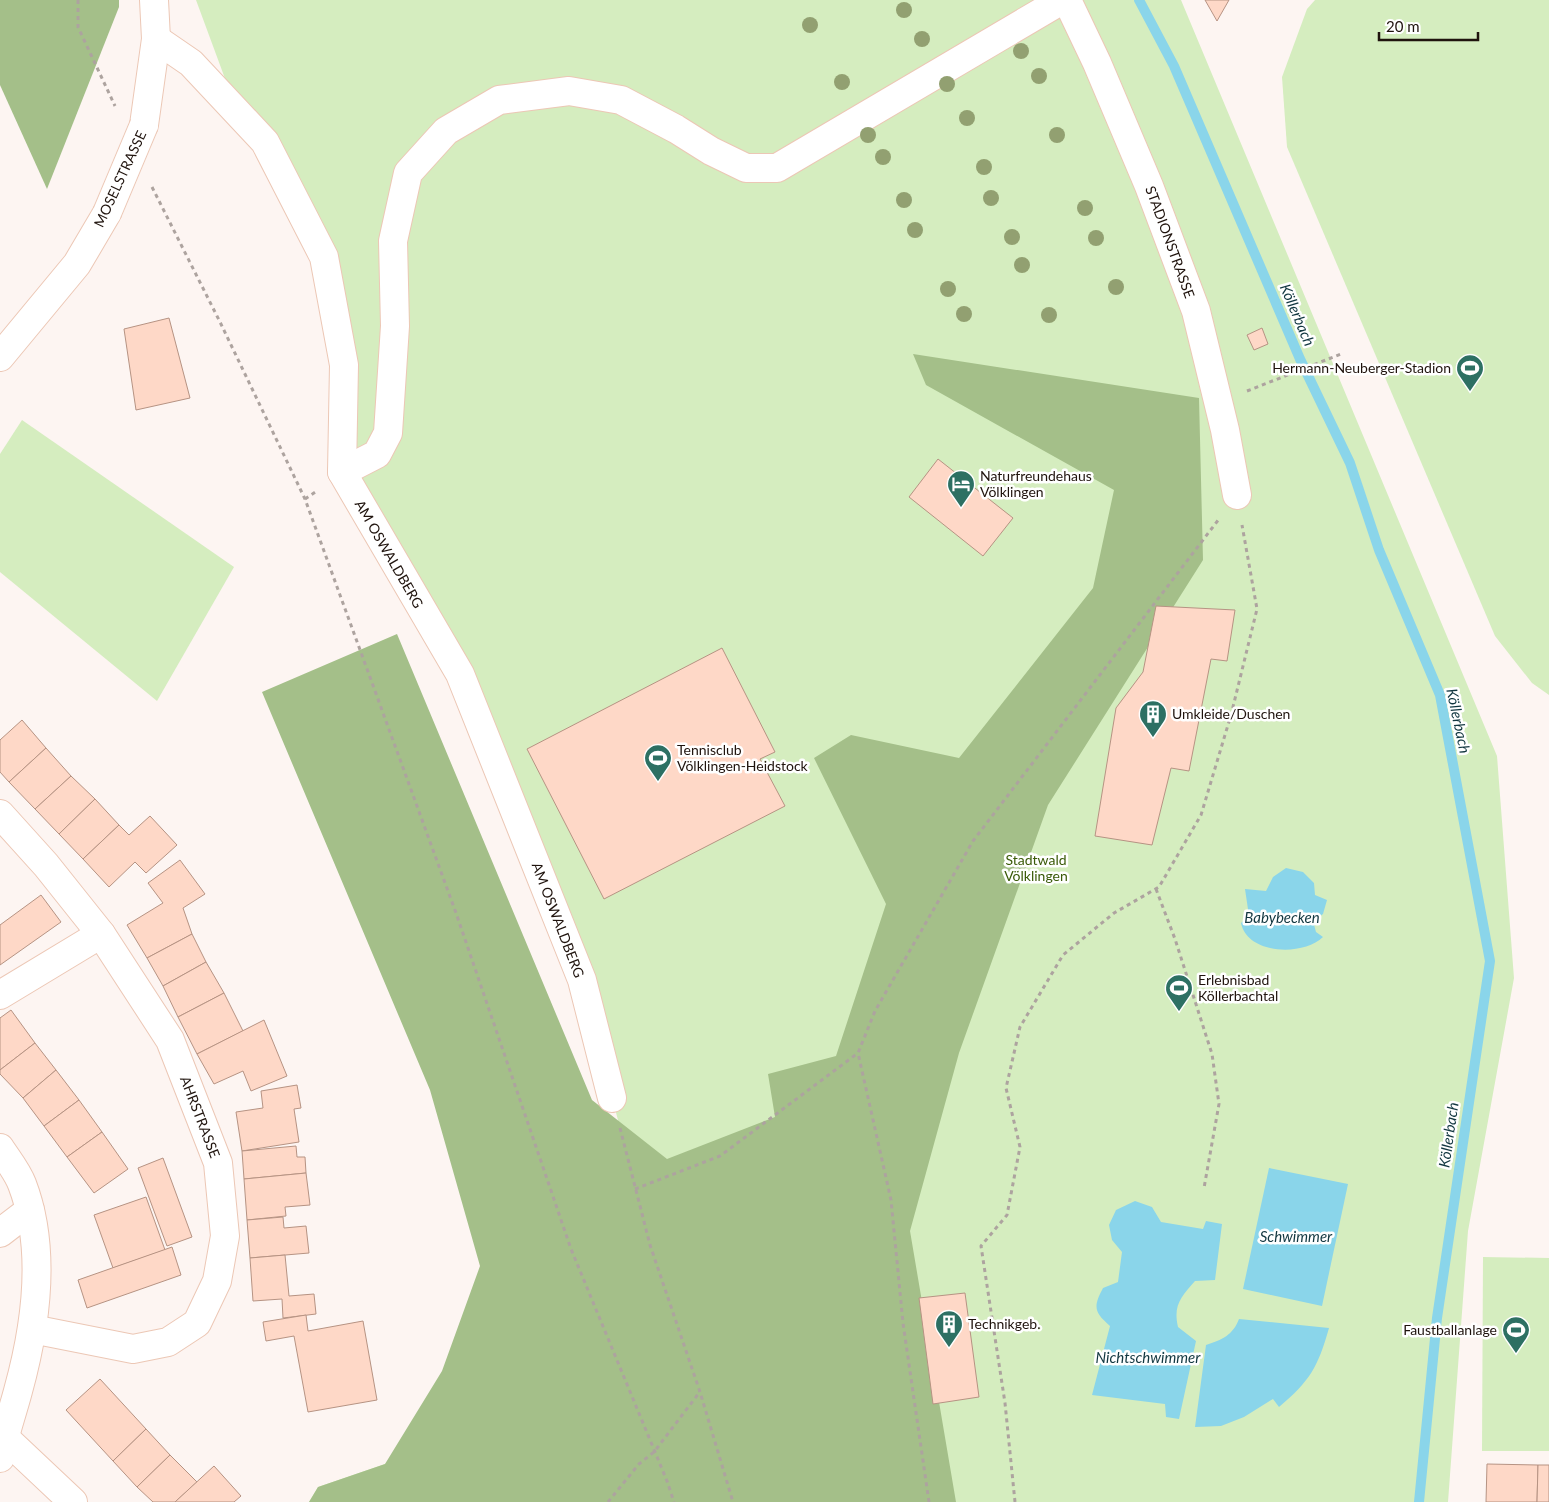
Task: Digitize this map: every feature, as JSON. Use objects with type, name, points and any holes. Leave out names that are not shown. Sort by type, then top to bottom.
[{"type":"street","name":"MOSELSTRASSE","points":[[2,350],[77,264],[107,213],[144,125],[156,39],[154,0]]},
{"type":"street","points":[[156,39],[191,63],[265,142],[324,258],[344,365],[342,472],[378,454],[388,433],[395,326],[393,241],[408,173],[446,131],[499,100],[568,92],[621,100],[676,129],[711,151],[746,168],[777,168],[1062,0]]},
{"type":"street","name":"STADIONSTRASSE","points":[[1067,0],[1146,178],[1196,311],[1225,430],[1237,495]]},
{"type":"street","name":"AM OSWALDBERG","points":[[342,472],[460,674],[582,980],[612,1098]]},
{"type":"street","name":"AHRSTRASSE","points":[[0,814],[46,865],[101,934],[170,1040],[218,1163],[225,1236],[218,1281],[197,1323],[168,1342],[133,1349],[32,1329]]},
{"type":"street","points":[[0,995],[101,934]]},
{"type":"street","points":[[0,1148],[21,1182],[30,1210],[37,1264],[32,1329],[18,1391],[2,1448],[73,1502]]},
{"type":"street","points":[[0,1233],[30,1210]]},
{"type":"path","points":[[220,322],[305,499],[456,913],[571,1249],[674,1502]]},
{"type":"path","points":[[1281,379],[1341,354]]},
{"type":"path","points":[[1015,1502],[1005,1402],[981,1246],[1007,1215],[1020,1147],[1006,1088],[1020,1026],[1063,955],[1114,913],[1159,888],[1201,815],[1231,715],[1256,609],[1237,495]]},
{"type":"path","points":[[635,1189],[720,1156],[858,1053],[874,1011],[973,841],[1237,495]]},
{"type":"path","points":[[1156,889],[1175,939],[1212,1054],[1219,1104],[1204,1188]]},
{"type":"path","points":[[858,1053],[891,1200],[903,1323],[929,1502]]},
{"type":"path","points":[[612,1098],[650,1245],[700,1392],[733,1502]]},
{"type":"path","points":[[608,1502],[639,1464],[654,1452],[700,1392]]},
{"type":"green space","points":[[0,0],[119,0],[119,7],[47,189],[0,85]]},
{"type":"green space","name":"Stadtwald Völklingen","points":[[196,0],[1181,0],[1497,756],[1514,978],[1468,1231],[1448,1502],[309,1502],[318,1487],[385,1464],[650,1245],[582,980],[510,799],[342,472],[324,257],[227,84]]},
{"type":"green space","name":"Hermann-Neuberger-Stadion","points":[[1315,0],[1549,0],[1549,695],[1532,683],[1495,636],[1287,147],[1282,77],[1307,9]]},
{"type":"green space","points":[[913,354],[1199,398],[1203,560],[1048,805],[959,1053],[910,1231],[956,1502],[309,1502],[318,1487],[385,1464],[442,1371],[480,1266],[430,1090],[262,692],[397,634],[592,1100],[667,1159],[775,1117],[768,1074],[836,1056],[886,904],[814,758],[851,735],[959,758],[1093,588],[1114,490],[926,385]]},
{"type":"green space","points":[[22,420],[234,567],[157,701],[0,572],[0,454]]},
{"type":"green space","name":"Faustballanlage","points":[[1483,1257],[1549,1258],[1549,1451],[1482,1451]]},
{"type":"water","name":"Babybecken","points":[[1286,868],[1303,872],[1314,883],[1315,895],[1327,900],[1323,914],[1313,921],[1316,932],[1323,937],[1302,948],[1289,950],[1264,946],[1253,941],[1245,933],[1241,923],[1249,916],[1245,889],[1266,891],[1273,877]]},
{"type":"water","name":"Schwimmer","points":[[1269,1168],[1348,1184],[1322,1306],[1243,1289]]},
{"type":"water","name":"Nichtschwimmer","points":[[1135,1201],[1152,1207],[1161,1222],[1203,1229],[1206,1221],[1222,1224],[1215,1280],[1195,1281],[1182,1297],[1177,1307],[1178,1327],[1196,1341],[1179,1419],[1166,1417],[1165,1404],[1092,1395],[1110,1326],[1098,1313],[1098,1300],[1103,1288],[1118,1282],[1122,1252],[1112,1240],[1109,1225],[1116,1210]]},
{"type":"water","name":"Nichtschwimmer","points":[[1239,1319],[1329,1328],[1321,1353],[1312,1372],[1306,1381],[1279,1407],[1273,1399],[1244,1417],[1221,1426],[1195,1427],[1206,1345],[1230,1333],[1237,1325]]},
{"type":"building","points":[[1205,0],[1229,0],[1217,21]]},
{"type":"building","points":[[169,318],[190,398],[136,410],[124,329]]},
{"type":"building","points":[[1262,328],[1268,344],[1254,350],[1247,335]]},
{"type":"building","name":"Naturfreundehaus Völklingen","points":[[938,459],[1013,518],[983,556],[909,497]]},
{"type":"building","name":"Umkleide/Duschen","points":[[1156,606],[1235,610],[1227,661],[1211,659],[1189,771],[1171,768],[1152,845],[1095,836],[1116,708],[1143,672]]},
{"type":"building","name":"Tennisclub Völklingen-Heidstock","points":[[722,648],[775,752],[760,759],[785,806],[604,899],[527,749]]},
{"type":"building","points":[[22,720],[46,748],[9,782],[0,772],[0,740]]},
{"type":"building","points":[[46,748],[71,776],[35,809],[9,782]]},
{"type":"building","points":[[71,776],[95,799],[59,834],[35,809]]},
{"type":"building","points":[[95,799],[119,825],[83,859],[59,834]]},
{"type":"building","points":[[150,816],[177,845],[146,873],[135,862],[109,887],[83,859],[119,825],[129,835]]},
{"type":"building","points":[[180,860],[205,894],[183,908],[192,934],[147,958],[127,925],[163,903],[148,883]]},
{"type":"building","points":[[41,895],[61,922],[0,965],[0,925]]},
{"type":"building","points":[[192,934],[206,962],[163,986],[147,958]]},
{"type":"building","points":[[206,962],[224,993],[178,1017],[163,986]]},
{"type":"building","points":[[224,993],[243,1031],[197,1054],[178,1017]]},
{"type":"building","points":[[11,1010],[35,1043],[0,1070],[0,1018]]},
{"type":"building","points":[[264,1020],[287,1076],[251,1091],[243,1071],[214,1084],[197,1054]]},
{"type":"building","points":[[35,1043],[56,1070],[23,1098],[0,1074],[0,1070]]},
{"type":"building","points":[[56,1070],[79,1100],[44,1126],[23,1098]]},
{"type":"building","points":[[297,1085],[301,1108],[294,1109],[299,1142],[242,1151],[236,1112],[263,1108],[261,1091]]},
{"type":"building","points":[[79,1100],[102,1132],[67,1157],[44,1126]]},
{"type":"building","points":[[102,1132],[128,1169],[94,1193],[67,1157]]},
{"type":"building","points":[[296,1146],[297,1157],[305,1157],[306,1173],[244,1179],[242,1151]]},
{"type":"building","points":[[163,1158],[192,1237],[167,1246],[138,1168]]},
{"type":"building","points":[[306,1173],[310,1205],[285,1207],[286,1216],[247,1220],[244,1179]]},
{"type":"building","points":[[146,1197],[165,1250],[113,1268],[94,1215]]},
{"type":"building","points":[[283,1217],[284,1228],[306,1226],[309,1253],[250,1258],[247,1220]]},
{"type":"building","points":[[172,1247],[181,1275],[87,1308],[78,1280]]},
{"type":"building","points":[[285,1255],[289,1296],[314,1294],[316,1314],[283,1318],[282,1299],[253,1301],[250,1258]]},
{"type":"building","name":"Technikgeb.","points":[[965,1293],[979,1397],[933,1404],[919,1298]]},
{"type":"building","points":[[306,1315],[308,1331],[363,1321],[377,1400],[308,1412],[294,1336],[266,1341],[263,1322]]},
{"type":"building","points":[[100,1379],[146,1429],[113,1461],[66,1410]]},
{"type":"building","points":[[146,1429],[170,1455],[137,1487],[113,1461]]},
{"type":"building","points":[[170,1455],[197,1482],[175,1502],[153,1502],[137,1487]]},
{"type":"building","points":[[1487,1464],[1538,1465],[1537,1502],[1486,1502]]},
{"type":"building","points":[[1538,1465],[1549,1465],[1549,1502],[1537,1502]]},
{"type":"building","points":[[214,1466],[241,1496],[234,1502],[175,1502]]},
{"type":"waterway","name":"Köllerbach","points":[[1139,0],[1174,66],[1300,359],[1350,463],[1379,550],[1440,695],[1490,961],[1437,1318],[1419,1502]]},
{"type":"place","name":"Hermann-Neuberger-Stadion","points":[[1470,392]]},
{"type":"place","name":"Naturfreundehaus Völklingen","points":[[961,508]]},
{"type":"place","name":"Umkleide/Duschen","points":[[1153,738]]},
{"type":"place","name":"Tennisclub Völklingen-Heidstock","points":[[658,782]]},
{"type":"place","name":"Erlebnisbad Köllerbachtal","points":[[1179,1012]]},
{"type":"place","name":"Technikgeb.","points":[[949,1348]]},
{"type":"place","name":"Faustballanlage","points":[[1516,1354]]}]
